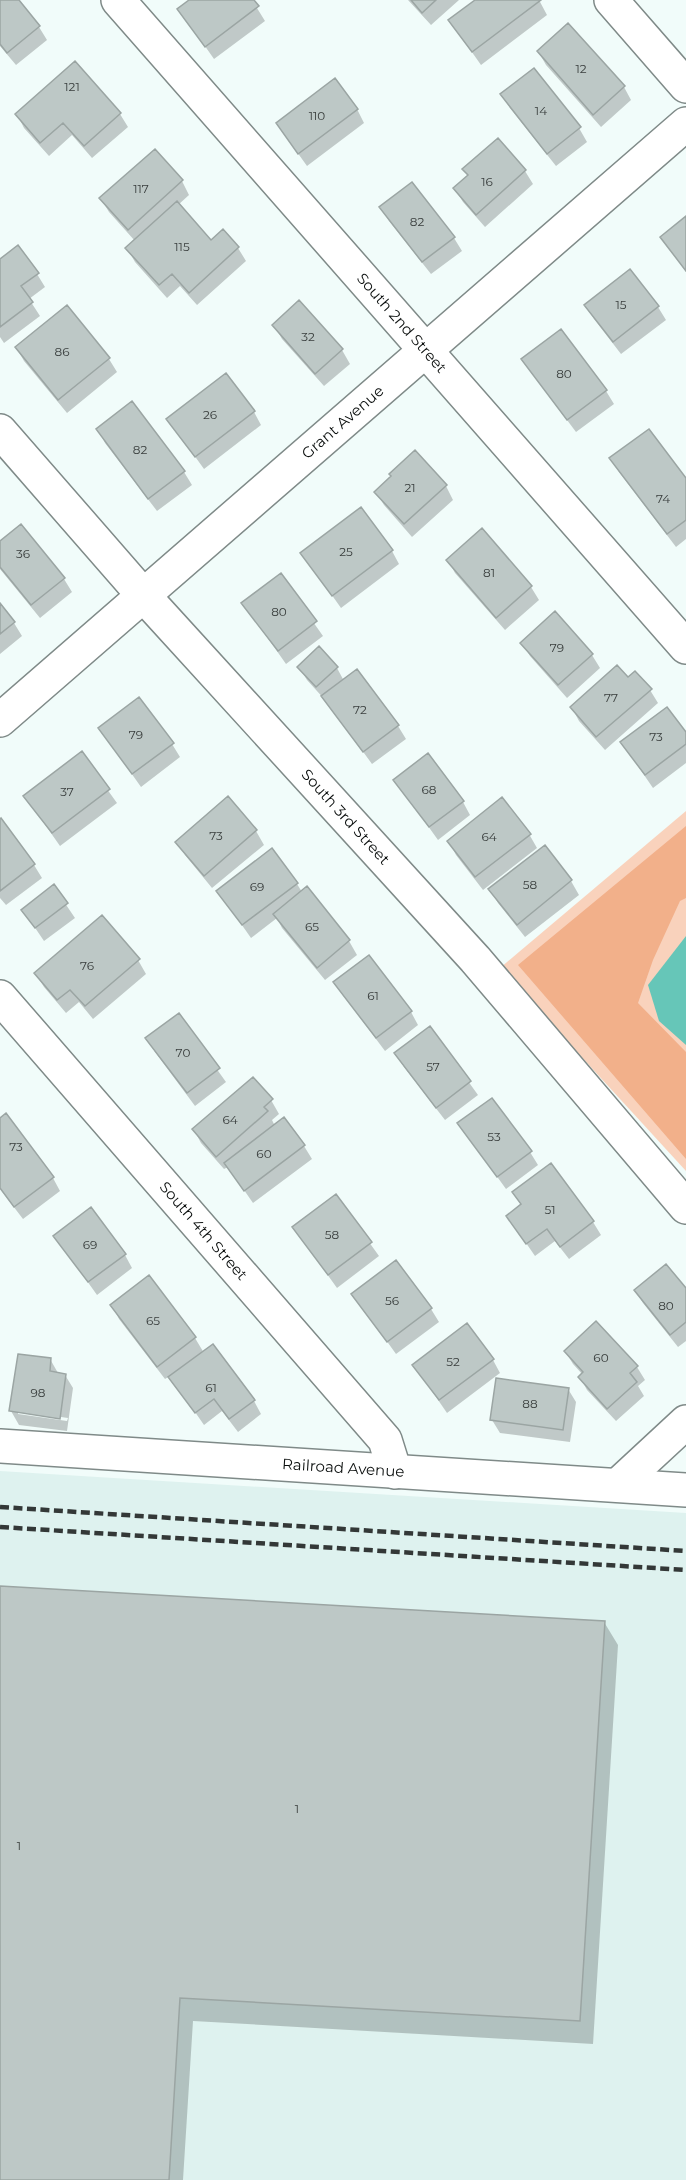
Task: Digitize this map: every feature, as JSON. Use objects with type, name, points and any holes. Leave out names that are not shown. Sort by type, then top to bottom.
[{"type":"street","name":"South 2nd Street","points":[[118,0],[686,647]]},
{"type":"street","points":[[611,0],[686,86]]},
{"type":"street","name":"Grant Avenue","points":[[0,720],[686,124]]},
{"type":"street","name":"South 3rd Street","points":[[0,431],[143,596],[475,959],[686,1207]]},
{"type":"street","name":"South 4th Street","points":[[0,997],[386,1440],[395,1472]]},
{"type":"street","points":[[618,1485],[686,1422]]},
{"type":"street","name":"Railroad Avenue","points":[[0,1446],[686,1490]]},
{"type":"shaded area","points":[[686,811],[686,1171],[500,968]]},
{"type":"shaded area","points":[[686,826],[686,898],[680,901],[653,960],[638,1003],[686,1052],[686,1159],[518,965]]},
{"type":"shaded area","points":[[686,936],[686,1045],[659,1021],[648,985]]},
{"type":"shaded area","points":[[0,1471],[686,1513],[686,2180],[0,2180]]},
{"type":"building","points":[[0,0],[19,0],[40,26],[7,53],[0,44]]},
{"type":"building","points":[[189,0],[254,0],[259,6],[205,47],[177,9]]},
{"type":"building","points":[[411,0],[436,0],[422,13]]},
{"type":"building","points":[[475,0],[541,0],[472,52],[448,20]]},
{"type":"building","points":[[568,23],[625,86],[593,115],[537,51]]},
{"type":"building","points":[[75,61],[121,113],[84,146],[63,123],[40,143],[15,114]]},
{"type":"building","points":[[534,68],[581,127],[547,154],[500,94]]},
{"type":"building","points":[[335,78],[358,109],[298,154],[276,123]]},
{"type":"building","points":[[498,138],[526,170],[476,215],[453,188],[468,175],[462,169]]},
{"type":"building","points":[[155,149],[183,180],[128,230],[99,198]]},
{"type":"building","points":[[412,182],[455,237],[422,262],[379,207]]},
{"type":"building","points":[[177,201],[211,240],[223,229],[239,247],[189,293],[172,274],[159,285],[125,248]]},
{"type":"building","points":[[686,216],[686,271],[660,237]]},
{"type":"building","points":[[18,245],[39,273],[21,286],[33,302],[0,327],[0,259]]},
{"type":"building","points":[[630,269],[659,306],[613,342],[584,305]]},
{"type":"building","points":[[299,300],[343,349],[315,374],[272,325]]},
{"type":"building","points":[[67,305],[110,358],[58,400],[15,347]]},
{"type":"building","points":[[561,329],[607,390],[567,420],[521,359]]},
{"type":"building","points":[[226,373],[255,411],[195,457],[166,419]]},
{"type":"building","points":[[132,401],[185,471],[148,499],[96,429]]},
{"type":"building","points":[[649,429],[686,478],[686,520],[667,534],[609,458]]},
{"type":"building","points":[[415,450],[447,485],[404,524],[374,492],[391,476],[389,474]]},
{"type":"building","points":[[361,507],[393,550],[332,596],[300,553]]},
{"type":"building","points":[[21,524],[65,578],[31,605],[0,567],[0,541]]},
{"type":"building","points":[[482,528],[532,586],[496,618],[446,560]]},
{"type":"building","points":[[281,573],[317,621],[278,651],[241,603]]},
{"type":"building","points":[[0,603],[15,622],[0,634]]},
{"type":"building","points":[[555,611],[593,654],[558,685],[520,643]]},
{"type":"building","points":[[319,646],[338,667],[316,687],[297,667]]},
{"type":"building","points":[[617,665],[628,677],[635,671],[652,689],[596,737],[570,707]]},
{"type":"building","points":[[357,669],[399,725],[363,752],[321,696]]},
{"type":"building","points":[[139,697],[174,743],[132,774],[98,728]]},
{"type":"building","points":[[667,707],[686,732],[686,744],[645,775],[620,742]]},
{"type":"building","points":[[82,751],[110,789],[52,833],[23,796]]},
{"type":"building","points":[[428,753],[464,801],[429,827],[393,780]]},
{"type":"building","points":[[228,796],[257,830],[204,876],[175,842]]},
{"type":"building","points":[[502,797],[531,834],[475,877],[447,841]]},
{"type":"building","points":[[0,819],[35,864],[0,891]]},
{"type":"building","points":[[545,845],[572,880],[517,925],[488,889]]},
{"type":"building","points":[[272,848],[298,883],[242,925],[216,891]]},
{"type":"building","points":[[54,884],[68,903],[35,928],[21,910]]},
{"type":"building","points":[[307,886],[350,940],[317,968],[273,914]]},
{"type":"building","points":[[102,915],[140,959],[85,1006],[70,990],[57,1000],[34,973]]},
{"type":"building","points":[[369,955],[412,1011],[376,1038],[333,982]]},
{"type":"building","points":[[179,1013],[220,1068],[187,1093],[145,1038]]},
{"type":"building","points":[[430,1026],[471,1081],[436,1108],[394,1053]]},
{"type":"building","points":[[253,1077],[273,1099],[264,1107],[268,1111],[216,1157],[192,1129]]},
{"type":"building","points":[[492,1098],[532,1151],[497,1177],[457,1123]]},
{"type":"building","points":[[6,1113],[54,1177],[14,1207],[0,1188],[0,1118]]},
{"type":"building","points":[[284,1117],[305,1145],[244,1191],[224,1163]]},
{"type":"building","points":[[551,1163],[594,1221],[560,1247],[547,1229],[526,1244],[506,1216],[521,1204],[512,1192]]},
{"type":"building","points":[[336,1194],[372,1242],[328,1275],[292,1227]]},
{"type":"building","points":[[91,1207],[126,1254],[88,1282],[53,1236]]},
{"type":"building","points":[[396,1260],[432,1308],[387,1342],[351,1294]]},
{"type":"building","points":[[666,1264],[686,1288],[686,1322],[670,1335],[634,1290]]},
{"type":"building","points":[[149,1275],[196,1337],[157,1367],[110,1305]]},
{"type":"building","points":[[596,1321],[638,1366],[630,1373],[637,1382],[607,1409],[578,1377],[583,1372],[564,1351]]},
{"type":"building","points":[[467,1323],[494,1359],[439,1400],[412,1365]]},
{"type":"building","points":[[213,1344],[255,1400],[229,1419],[214,1399],[195,1413],[168,1377]]},
{"type":"building","points":[[18,1354],[51,1358],[50,1371],[66,1374],[60,1419],[9,1411]]},
{"type":"building","points":[[496,1378],[569,1388],[563,1430],[490,1420]]},
{"type":"building","points":[[0,1586],[605,1621],[580,2021],[180,1998],[169,2180],[0,2180]]},
{"type":"railway","points":[[0,1507],[686,1551]]},
{"type":"railway","points":[[0,1527],[686,1570]]}]
